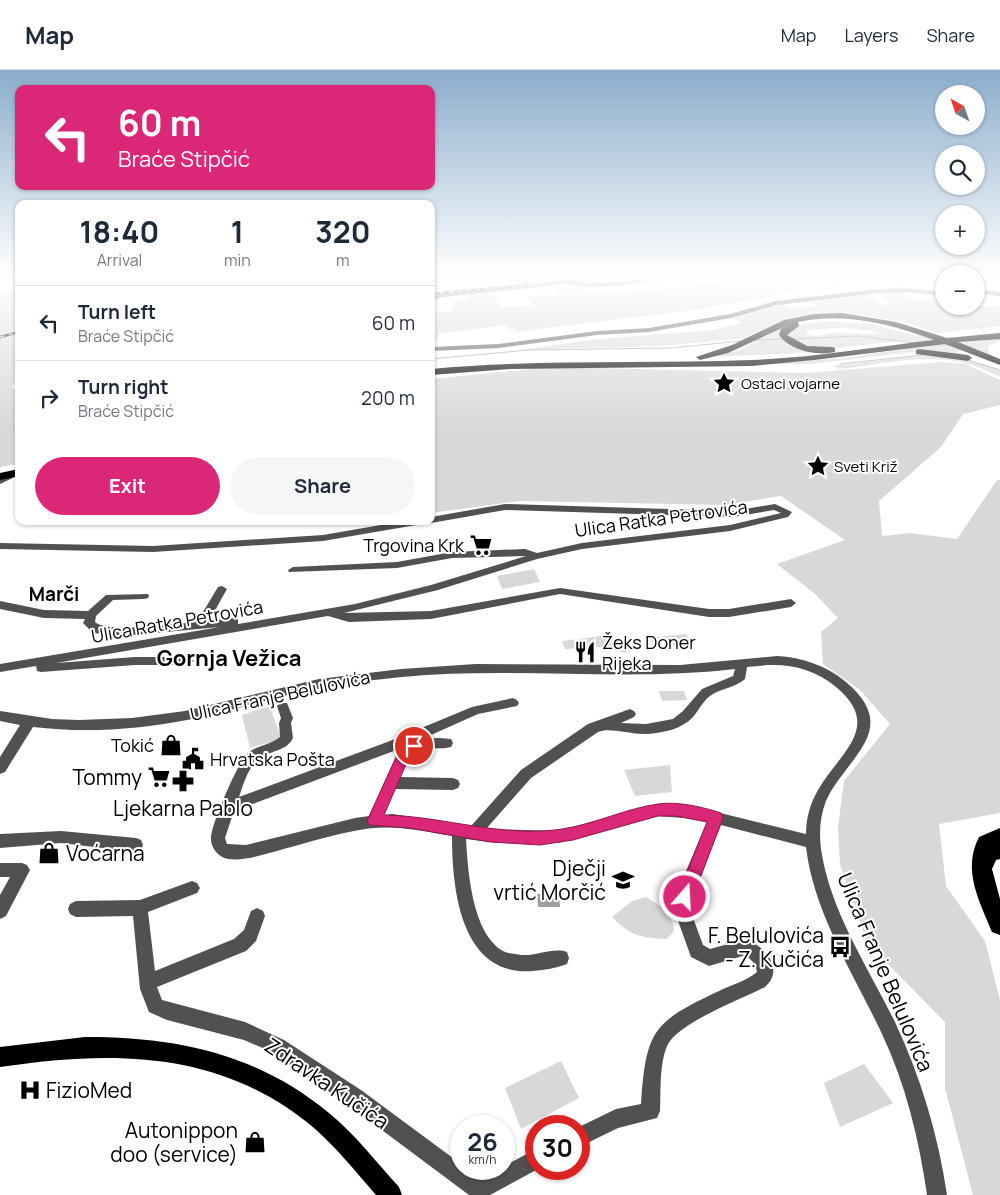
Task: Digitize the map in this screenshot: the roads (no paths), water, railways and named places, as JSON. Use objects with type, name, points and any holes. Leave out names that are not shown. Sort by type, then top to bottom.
[{"type":"highway","points":[[435,368],[553,358],[696,357],[735,348],[784,326]]},
{"type":"highway","points":[[788,326],[784,331],[785,337],[797,345],[817,350],[846,352]]},
{"type":"highway","points":[[890,326],[921,334],[1000,361]]},
{"type":"highway","points":[[435,371],[478,365],[748,363],[1000,333]]},
{"type":"highway","points":[[995,345],[991,352],[1000,361]]},
{"type":"highway","points":[[961,349],[1000,367]]},
{"type":"highway","points":[[478,365],[797,366],[929,352],[968,358],[1000,367]]},
{"type":"highway","points":[[0,471],[15,470]]},
{"type":"highway","points":[[0,477],[15,471]]},
{"type":"highway","points":[[1000,837],[993,839],[983,846],[980,858],[981,870],[1000,925]]},
{"type":"highway","points":[[981,870],[988,854],[1000,850]]},
{"type":"main road","points":[[0,1057],[40,1049],[92,1045],[132,1046],[179,1052],[218,1063],[260,1080],[288,1096],[321,1120],[391,1195]]},
{"type":"street","points":[[435,349],[512,345],[597,333],[648,330],[670,326]]},
{"type":"street","points":[[0,481],[15,472]]},
{"type":"street","name":"Ulica Ratka Petrovića","points":[[0,668],[327,614],[416,593],[535,556],[610,541],[730,528],[782,517],[787,514],[785,510],[775,507],[727,514],[505,507],[435,519]]},
{"type":"street","points":[[0,546],[153,548],[270,542],[362,533],[402,525]]},
{"type":"street","name":"Ulica Ratka Petrovića","points":[[293,570],[397,564],[452,555],[525,552],[535,556]]},
{"type":"street","points":[[200,626],[222,589]]},
{"type":"street","name":"Ulica Ratka Petrovića","points":[[327,614],[349,618],[431,614],[560,591],[709,613],[791,603]]},
{"type":"street","points":[[144,596],[110,597],[91,615],[90,623],[92,627],[106,632],[124,632],[200,626],[264,618],[267,624]]},
{"type":"street","points":[[0,604],[44,614],[91,615]]},
{"type":"street","name":"Ulica Ratka Petrovića","points":[[34,663],[33,666],[40,668],[143,661],[188,661]]},
{"type":"street","name":"Ulica Franje Belulovića","points":[[0,716],[29,722],[69,726],[127,723],[208,711],[308,686],[414,671],[477,668],[650,670],[782,661],[814,668],[848,690],[862,710],[865,726],[863,736],[823,791],[815,814],[812,842],[822,881],[841,934],[901,1055],[928,1139],[937,1195]]},
{"type":"street","points":[[607,723],[623,729],[674,726],[685,718],[710,689],[737,680],[741,676],[741,664]]},
{"type":"street","points":[[229,807],[396,745],[476,710],[513,703]]},
{"type":"street","points":[[283,706],[286,716],[284,723],[287,738],[283,743],[259,753],[249,760],[218,838],[218,844],[227,852],[235,853],[374,821],[410,821],[521,838],[558,837],[658,810],[676,810],[716,818],[812,842]]},
{"type":"street","points":[[475,832],[518,781],[575,738],[630,714]]},
{"type":"street","points":[[0,768],[29,722]]},
{"type":"street","points":[[374,821],[402,759],[414,746],[426,742],[446,744]]},
{"type":"street","points":[[391,783],[453,784]]},
{"type":"street","points":[[590,1131],[616,1118],[650,1111],[656,1052],[662,1037],[680,1020],[766,976],[763,963],[751,948],[709,958],[697,950],[684,915],[685,897],[716,818]]},
{"type":"street","points":[[459,830],[460,871],[471,923],[475,934],[483,946],[497,957],[508,962],[543,963],[561,958]]},
{"type":"street","points":[[0,841],[62,837],[136,845]]},
{"type":"street","points":[[0,870],[22,870],[0,911]]},
{"type":"street","points":[[76,909],[140,908],[192,888]]},
{"type":"street","name":"Zdravka Kučića","points":[[140,908],[148,982],[151,999],[155,1006],[167,1012],[245,1031],[278,1046],[354,1097],[431,1156],[466,1178],[478,1192],[525,1164]]},
{"type":"street","points":[[148,982],[240,944],[250,935],[257,916]]},
{"type":"waterway","points":[[979,326],[987,338]]},
{"type":"waterway","points":[[792,339],[858,336],[916,343]]},
{"type":"waterway","points":[[754,340],[784,339]]},
{"type":"waterway","points":[[435,359],[529,350],[671,348],[741,341]]},
{"type":"waterway","points":[[926,345],[950,345]]},
{"type":"waterway","points":[[840,364],[923,355]]},
{"type":"waterway","points":[[968,360],[1000,370]]},
{"type":"railway","points":[[0,337],[15,333]]},
{"type":"place","name":"Ostaci vojarne","points":[[724,383]]},
{"type":"place","name":"Sveti Križ","points":[[818,466]]},
{"type":"place","name":"Trgovina Krk","points":[[481,545]]},
{"type":"place","name":"Žeks Doner Rijeka","points":[[585,652]]},
{"type":"place","name":"Tokić","points":[[171,745]]},
{"type":"place","name":"Hrvatska Pošta","points":[[193,759]]},
{"type":"place","name":"Tommy","points":[[159,777]]},
{"type":"place","name":"Ljekarna Pablo","points":[[183,781]]},
{"type":"place","name":"Voćarna","points":[[49,853]]},
{"type":"place","name":"Dječji vrtić Morčić","points":[[623,880]]},
{"type":"place","name":"F. Belulovića - Z. Kučića","points":[[840,947]]},
{"type":"place","name":"FizioMed","points":[[30,1090]]},
{"type":"place","name":"Autonippon doo (service)","points":[[255,1142]]},
{"type":"district","name":"Marči","points":[[54,594]]},
{"type":"district","name":"Gornja Vežica","points":[[229,658]]}]
